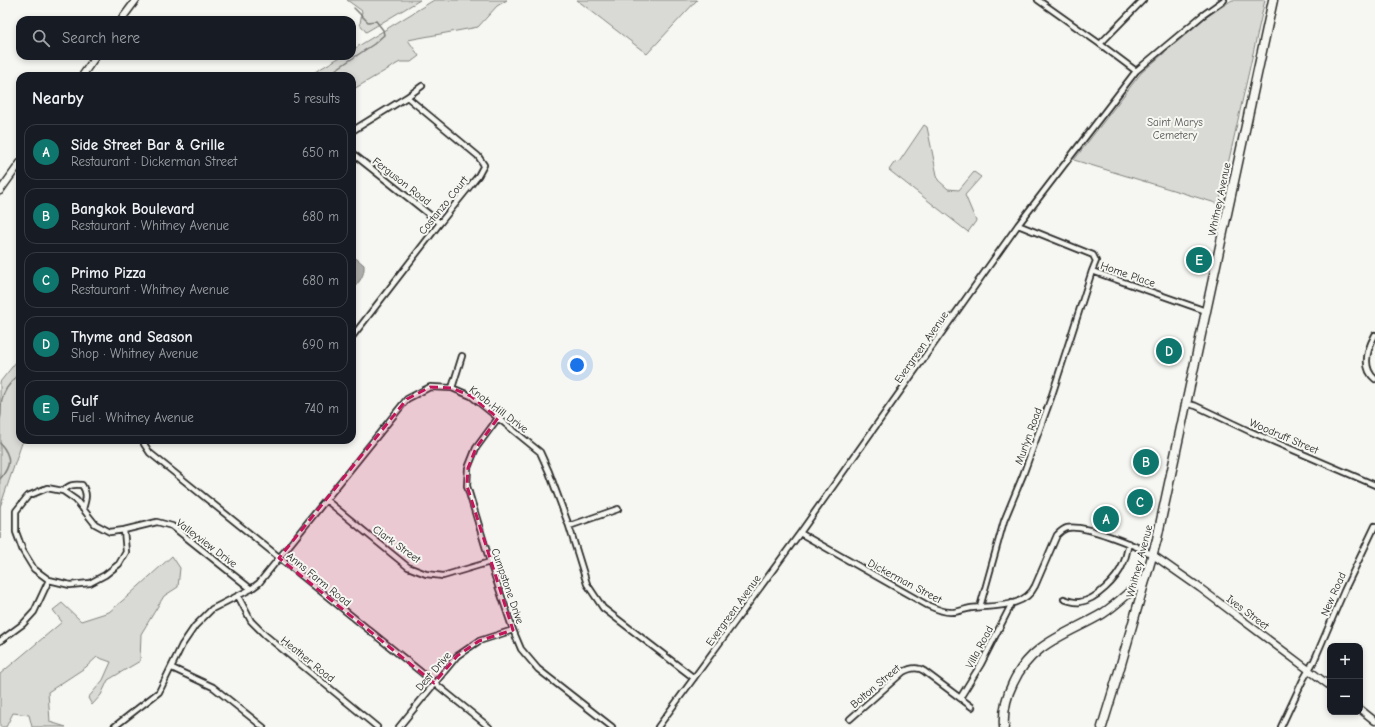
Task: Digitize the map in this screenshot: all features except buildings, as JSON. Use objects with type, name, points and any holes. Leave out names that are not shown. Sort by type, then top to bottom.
[{"type":"highway","name":"Whitney Avenue","points":[[1102,727],[1153,555],[1273,0]]},
{"type":"highway","points":[[1004,727],[1005,706],[1010,688],[1020,670],[1030,657],[1040,648],[1108,610],[1145,580]]},
{"type":"main road","points":[[124,16],[136,0]]},
{"type":"main road","points":[[85,72],[93,60]]},
{"type":"main road","points":[[0,191],[16,169]]},
{"type":"main road","name":"Ives Street","points":[[1153,555],[1196,585],[1327,684]]},
{"type":"main road","points":[[1363,711],[1375,720]]},
{"type":"street","points":[[1038,0],[1136,71]]},
{"type":"street","points":[[1100,44],[1143,0]]},
{"type":"street","name":"Evergreen Avenue","points":[[658,727],[800,533],[1018,225],[1136,71],[1203,15],[1224,0]]},
{"type":"street","points":[[356,129],[422,86]]},
{"type":"street","name":"Costanzo Court","points":[[356,332],[478,176],[484,165],[478,156],[407,97]]},
{"type":"street","name":"Ferguson Road","points":[[356,156],[440,223]]},
{"type":"street","name":"Home Place","points":[[1018,225],[1093,255],[1096,261],[1092,272],[1206,311]]},
{"type":"street","name":"Murlyn Road","points":[[980,607],[1004,521],[1049,405],[1092,272]]},
{"type":"street","points":[[1375,335],[1368,349],[1367,365],[1375,379]]},
{"type":"street","points":[[452,388],[462,356]]},
{"type":"street","name":"Knob Hill Drive","points":[[114,727],[159,692],[182,645],[195,626],[212,609],[251,589],[259,583],[407,399],[430,387],[452,388],[471,396],[540,452],[569,526],[587,584],[603,608],[694,678]]},
{"type":"street","name":"Woodruff Street","points":[[1185,403],[1196,406],[1249,431],[1375,485]]},
{"type":"street","name":"Cumpstone Drive","points":[[498,418],[476,448],[468,468],[467,486],[490,562],[513,630],[521,649],[538,669],[612,727]]},
{"type":"street","name":"Anns Farm Road","points":[[144,444],[150,453],[489,727]]},
{"type":"street","points":[[83,509],[86,499],[86,490],[82,485],[75,484],[68,486],[64,491],[47,488],[28,496],[16,511],[16,532],[23,551],[34,569],[49,580],[70,585],[90,583],[105,575],[119,564],[126,552],[124,530]]},
{"type":"street","name":"Valleyview Drive","points":[[64,491],[76,500],[95,524],[110,532],[157,522],[172,526],[251,589]]},
{"type":"street","name":"Clark Street","points":[[326,500],[408,566],[426,574],[443,576],[490,562]]},
{"type":"street","points":[[569,526],[618,509]]},
{"type":"street","name":"New Road","points":[[1281,727],[1375,526]]},
{"type":"street","name":"Dickerman Street","points":[[800,533],[908,595],[937,609],[953,613],[980,607],[1012,603],[1025,599],[1033,591],[1056,538],[1063,530],[1068,528],[1075,528],[1129,543],[1153,555]]},
{"type":"street","points":[[1064,599],[1082,602],[1103,590],[1121,568],[1129,543]]},
{"type":"street","points":[[0,641],[23,624],[34,612],[49,580]]},
{"type":"street","name":"Heather Road","points":[[238,596],[251,621],[265,635],[377,727]]},
{"type":"street","name":"Villa Road","points":[[960,698],[981,664],[1012,603]]},
{"type":"street","name":"Dest Drive","points":[[399,727],[457,656],[479,641],[513,630]]},
{"type":"street","points":[[172,668],[213,687],[263,727]]},
{"type":"street","name":"Bolton Street","points":[[850,719],[903,672],[908,669],[917,668],[921,669],[972,707]]},
{"type":"highlighted area","points":[[430,387],[452,388],[471,396],[498,418],[476,448],[468,468],[467,486],[513,630],[479,641],[457,656],[434,683],[279,558],[407,399]]},
{"type":"green space","points":[[347,0],[420,0],[366,32],[360,24],[362,11]]},
{"type":"green space","points":[[434,0],[507,0],[497,6],[478,27],[408,40],[419,56],[411,62],[400,62],[356,88],[356,72],[315,72],[335,60],[356,60],[356,48]]},
{"type":"green space","points":[[577,0],[697,0],[647,54]]},
{"type":"green space","name":"Saint Marys Cemetery","points":[[1232,0],[1265,0],[1219,204],[1074,160],[1141,73],[1205,18]]},
{"type":"green space","points":[[924,125],[927,127],[938,180],[948,189],[959,190],[974,172],[981,177],[965,195],[976,221],[968,232],[889,170],[894,163],[899,162]]},
{"type":"green space","points":[[16,362],[16,444],[22,444],[0,507],[0,382]]},
{"type":"green space","points":[[172,556],[180,568],[178,587],[164,596],[141,634],[140,661],[108,680],[101,695],[92,705],[88,698],[103,680],[111,662],[97,657],[86,667],[48,692],[50,722],[66,727],[32,727],[29,715],[13,713],[6,727],[0,727],[0,674],[62,622],[53,610],[62,603],[81,621],[109,612]]},
{"type":"shaded area","points":[[356,259],[364,265],[364,272],[356,285]]},
{"type":"waterway","points":[[354,8],[368,22],[376,21],[383,30],[384,35],[356,56]]},
{"type":"waterway","points":[[332,72],[350,60]]},
{"type":"waterway","points":[[0,419],[1,402],[3,396],[16,377]]},
{"type":"waterway","points":[[0,443],[7,453],[9,461],[8,466],[0,479]]},
{"type":"place","name":"Gulf","points":[[1199,260]]},
{"type":"place","name":"Thyme and Season","points":[[1169,351]]},
{"type":"place","name":"Bangkok Boulevard","points":[[1146,462]]},
{"type":"place","name":"Primo Pizza","points":[[1140,502]]},
{"type":"place","name":"Side Street Bar & Grille","points":[[1106,519]]}]
